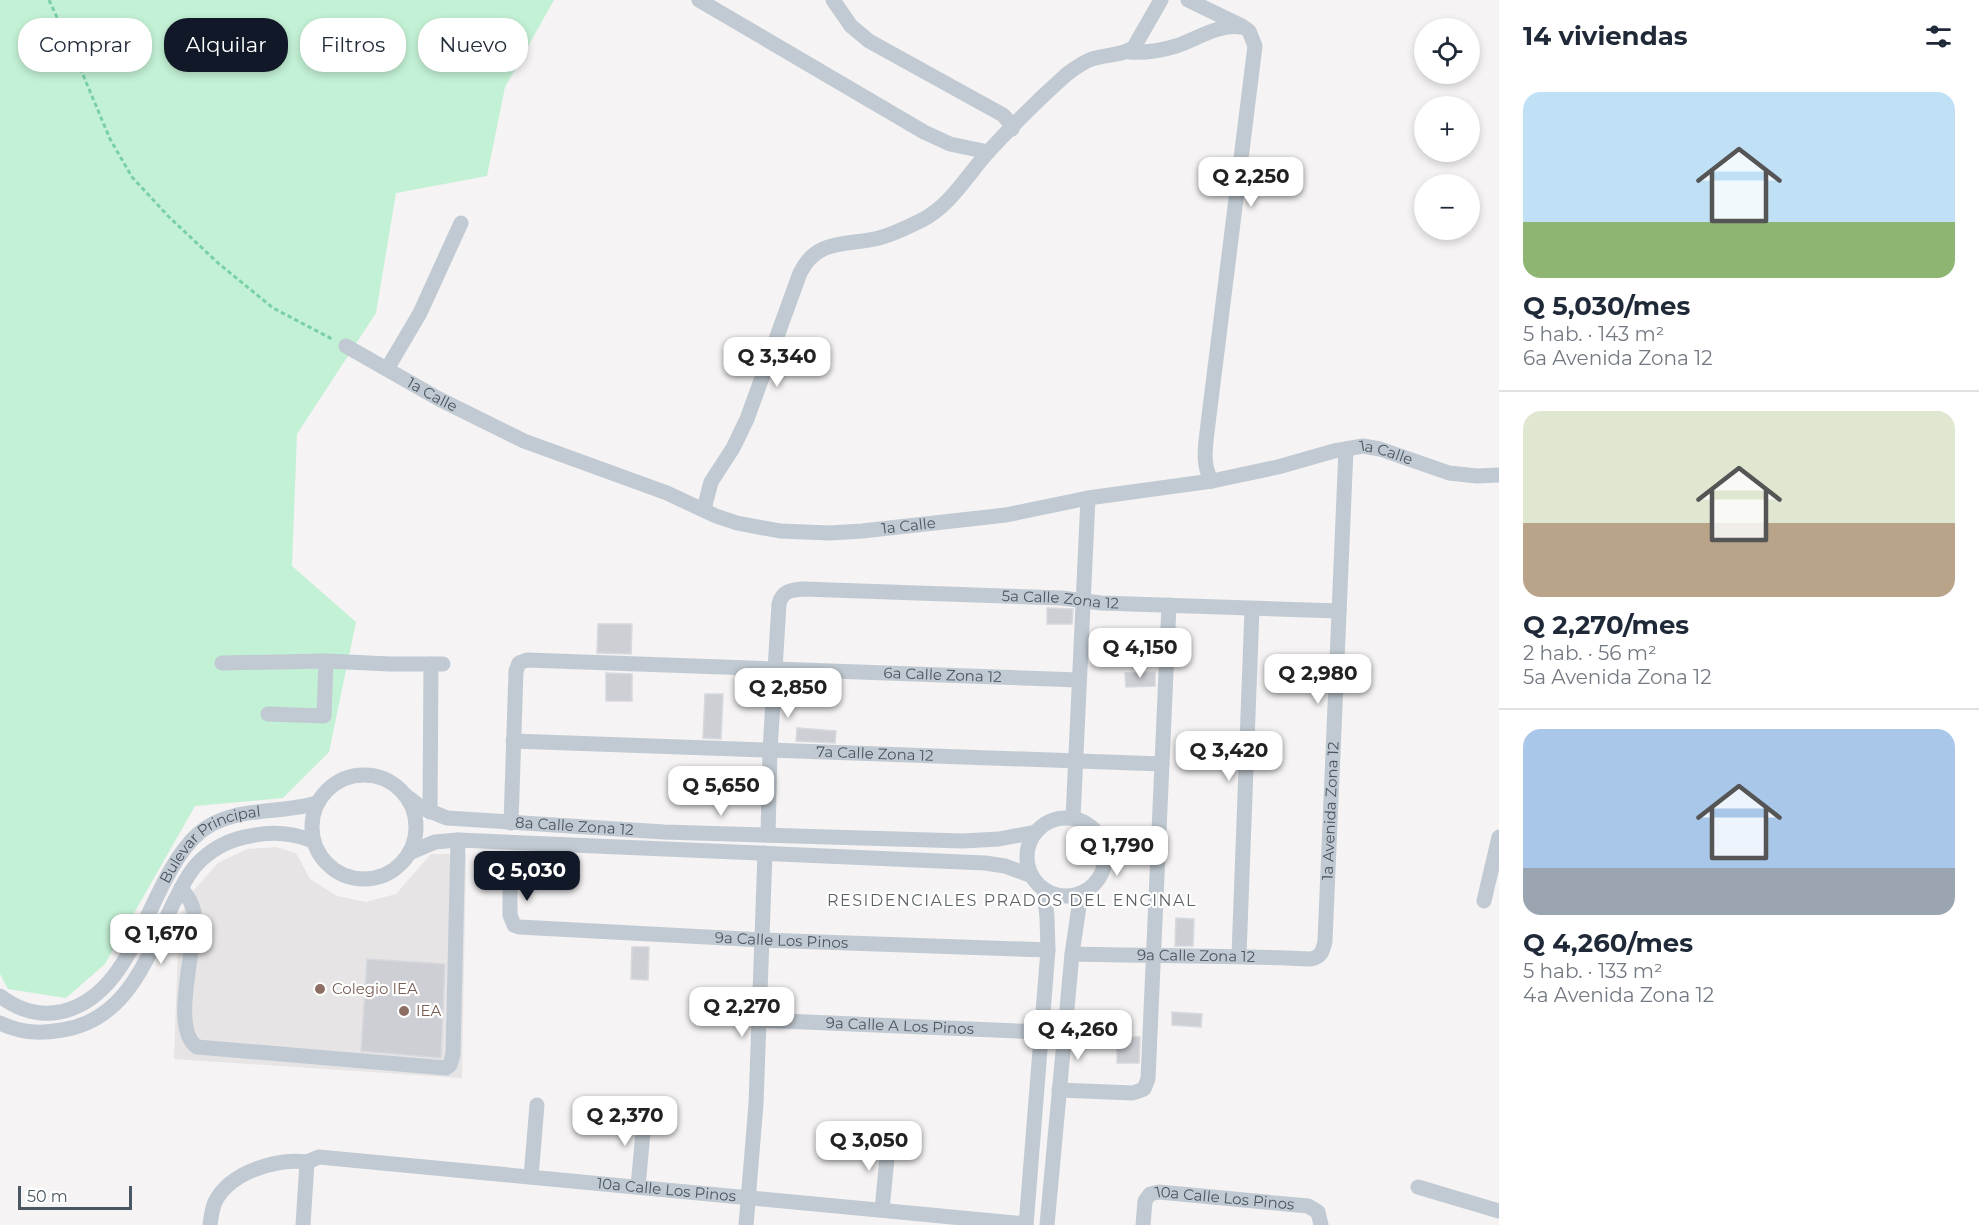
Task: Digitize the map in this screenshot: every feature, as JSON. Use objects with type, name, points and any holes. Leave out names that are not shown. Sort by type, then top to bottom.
[{"type":"street","points":[[699,0],[924,132],[951,144],[988,152]]},
{"type":"street","points":[[833,0],[851,26],[869,41],[994,110],[1009,122],[1012,129]]},
{"type":"street","points":[[1128,52],[1139,41],[1161,0]]},
{"type":"street","points":[[1188,0],[1249,31],[1255,46],[1226,263],[1207,433],[1205,464],[1212,481]]},
{"type":"street","points":[[704,509],[711,482],[733,448],[747,419],[805,262],[812,255],[821,249],[891,234],[925,218],[948,200],[988,152],[1048,91],[1082,63],[1105,55],[1128,52],[1146,53],[1176,46],[1220,28],[1237,27],[1249,31]]},
{"type":"street","points":[[387,369],[420,313],[461,223]]},
{"type":"street","name":"1a Calle","points":[[346,346],[440,399],[524,441],[668,493],[737,523],[758,528],[797,532],[830,532],[983,518],[1088,498],[1212,481],[1363,446],[1380,449],[1449,473],[1477,476],[1499,475]]},
{"type":"street","name":"1a Avenida Zona 12","points":[[1320,956],[1325,941],[1346,449]]},
{"type":"street","points":[[1073,819],[1088,498]]},
{"type":"street","name":"5a Calle Zona 12","points":[[774,668],[779,604],[784,593],[803,589],[1339,611]]},
{"type":"street","points":[[1059,1090],[1133,1093],[1144,1089],[1148,1078],[1169,605]]},
{"type":"street","points":[[1239,955],[1252,609]]},
{"type":"street","name":"6a Calle Zona 12","points":[[513,741],[516,671],[519,663],[531,660],[1079,680]]},
{"type":"street","points":[[222,663],[326,661],[437,664],[430,812]]},
{"type":"street","points":[[268,714],[324,716],[326,661]]},
{"type":"street","points":[[768,835],[774,668]]},
{"type":"street","points":[[511,823],[513,741]]},
{"type":"street","name":"7a Calle Zona 12","points":[[513,741],[1162,764]]},
{"type":"street","points":[[363,775],[379,777],[393,784],[405,795],[416,823],[415,838],[409,853],[400,865],[387,874],[357,879],[342,875],[329,867],[319,855],[313,841],[312,822],[317,803],[333,785],[347,777],[363,775]]},
{"type":"street","name":"8a Calle Zona 12","points":[[405,795],[430,812],[447,818],[664,832],[980,841],[1036,832]]},
{"type":"street","name":"Bulevar Principal","points":[[0,996],[23,1009],[38,1012],[53,1013],[79,1005],[98,992],[114,975],[128,953],[171,868],[200,833],[213,824],[242,813],[285,810],[317,803]]},
{"type":"street","points":[[1073,819],[1095,830],[1102,841],[1105,853],[1104,865],[1099,877],[1080,893],[1068,896],[1044,889],[1032,876],[1027,853],[1036,832],[1053,820],[1073,819]]},
{"type":"street","name":"Bulevar Principal","points":[[0,1023],[14,1029],[42,1033],[71,1029],[96,1019],[118,1002],[134,983],[181,888],[201,860],[214,850],[243,837],[259,834],[301,836],[313,841]]},
{"type":"street","points":[[1484,901],[1499,837]]},
{"type":"street","points":[[181,888],[190,900],[194,913],[188,968],[186,1025],[190,1040],[197,1047],[446,1068],[450,1065],[453,1054],[458,840]]},
{"type":"street","name":"8a Calle Zona 12","points":[[409,853],[435,842],[458,840],[985,862],[1005,866],[1032,876]]},
{"type":"street","points":[[746,1225],[755,1113],[765,853]]},
{"type":"street","name":"9a Calle Los Pinos","points":[[510,886],[510,915],[514,926],[763,940],[1048,950]]},
{"type":"street","points":[[1026,1225],[1048,950],[1044,889]]},
{"type":"street","points":[[1047,1225],[1072,954],[1080,893]]},
{"type":"street","name":"9a Calle Zona 12","points":[[1072,954],[1239,955],[1311,959],[1320,956]]},
{"type":"street","name":"9a Calle A Los Pinos","points":[[759,1020],[1041,1032]]},
{"type":"street","points":[[531,1177],[537,1105]]},
{"type":"street","points":[[638,1187],[645,1110]]},
{"type":"street","points":[[882,1210],[889,1137]]},
{"type":"street","name":"10a Calle Los Pinos","points":[[210,1225],[211,1212],[216,1200],[238,1178],[274,1163],[292,1160],[307,1162],[319,1156],[1026,1225]]},
{"type":"street","points":[[303,1225],[307,1162]]},
{"type":"street","points":[[1418,1187],[1499,1211]]},
{"type":"street","name":"10a Calle Los Pinos","points":[[1143,1225],[1145,1201],[1150,1194],[1159,1192],[1308,1206],[1318,1212],[1321,1225]]},
{"type":"path","points":[[48,0],[76,58],[110,139],[132,177],[168,216],[218,263],[273,308],[346,346]]},
{"type":"shaded area","name":"Colegio IEA","points":[[276,847],[296,853],[310,879],[337,896],[366,902],[396,894],[431,854],[466,854],[462,1078],[174,1059],[179,918],[194,890],[218,863],[247,849]]},
{"type":"green space","points":[[0,0],[554,0],[528,46],[528,18],[418,18],[418,72],[513,72],[505,87],[487,176],[396,193],[376,313],[297,434],[292,566],[356,622],[329,752],[283,798],[195,806],[105,964],[66,998],[8,989],[0,974]]},
{"type":"building","points":[[1047,608],[1073,609],[1072,624],[1047,624]]},
{"type":"building","points":[[598,624],[632,624],[631,654],[597,653]]},
{"type":"building","points":[[1155,672],[1155,686],[1126,687],[1125,673]]},
{"type":"building","points":[[606,673],[632,674],[632,701],[606,701]]},
{"type":"building","points":[[705,694],[723,694],[721,739],[703,738]]},
{"type":"building","points":[[797,728],[836,731],[835,743],[796,741]]},
{"type":"building","points":[[1176,918],[1194,919],[1193,946],[1175,946]]},
{"type":"building","points":[[632,947],[649,947],[648,980],[631,979]]},
{"type":"building","name":"IEA","points":[[367,959],[445,964],[441,1058],[361,1051]]},
{"type":"building","points":[[1172,1012],[1202,1014],[1201,1027],[1172,1025]]},
{"type":"building","points":[[1117,1037],[1140,1037],[1139,1063],[1117,1063]]},
{"type":"place","name":"Colegio IEA","points":[[320,989]]},
{"type":"place","name":"IEA","points":[[404,1011]]},
{"type":"district","name":"RESIDENCIALES PRADOS DEL ENCINAL","points":[[1012,900]]}]
